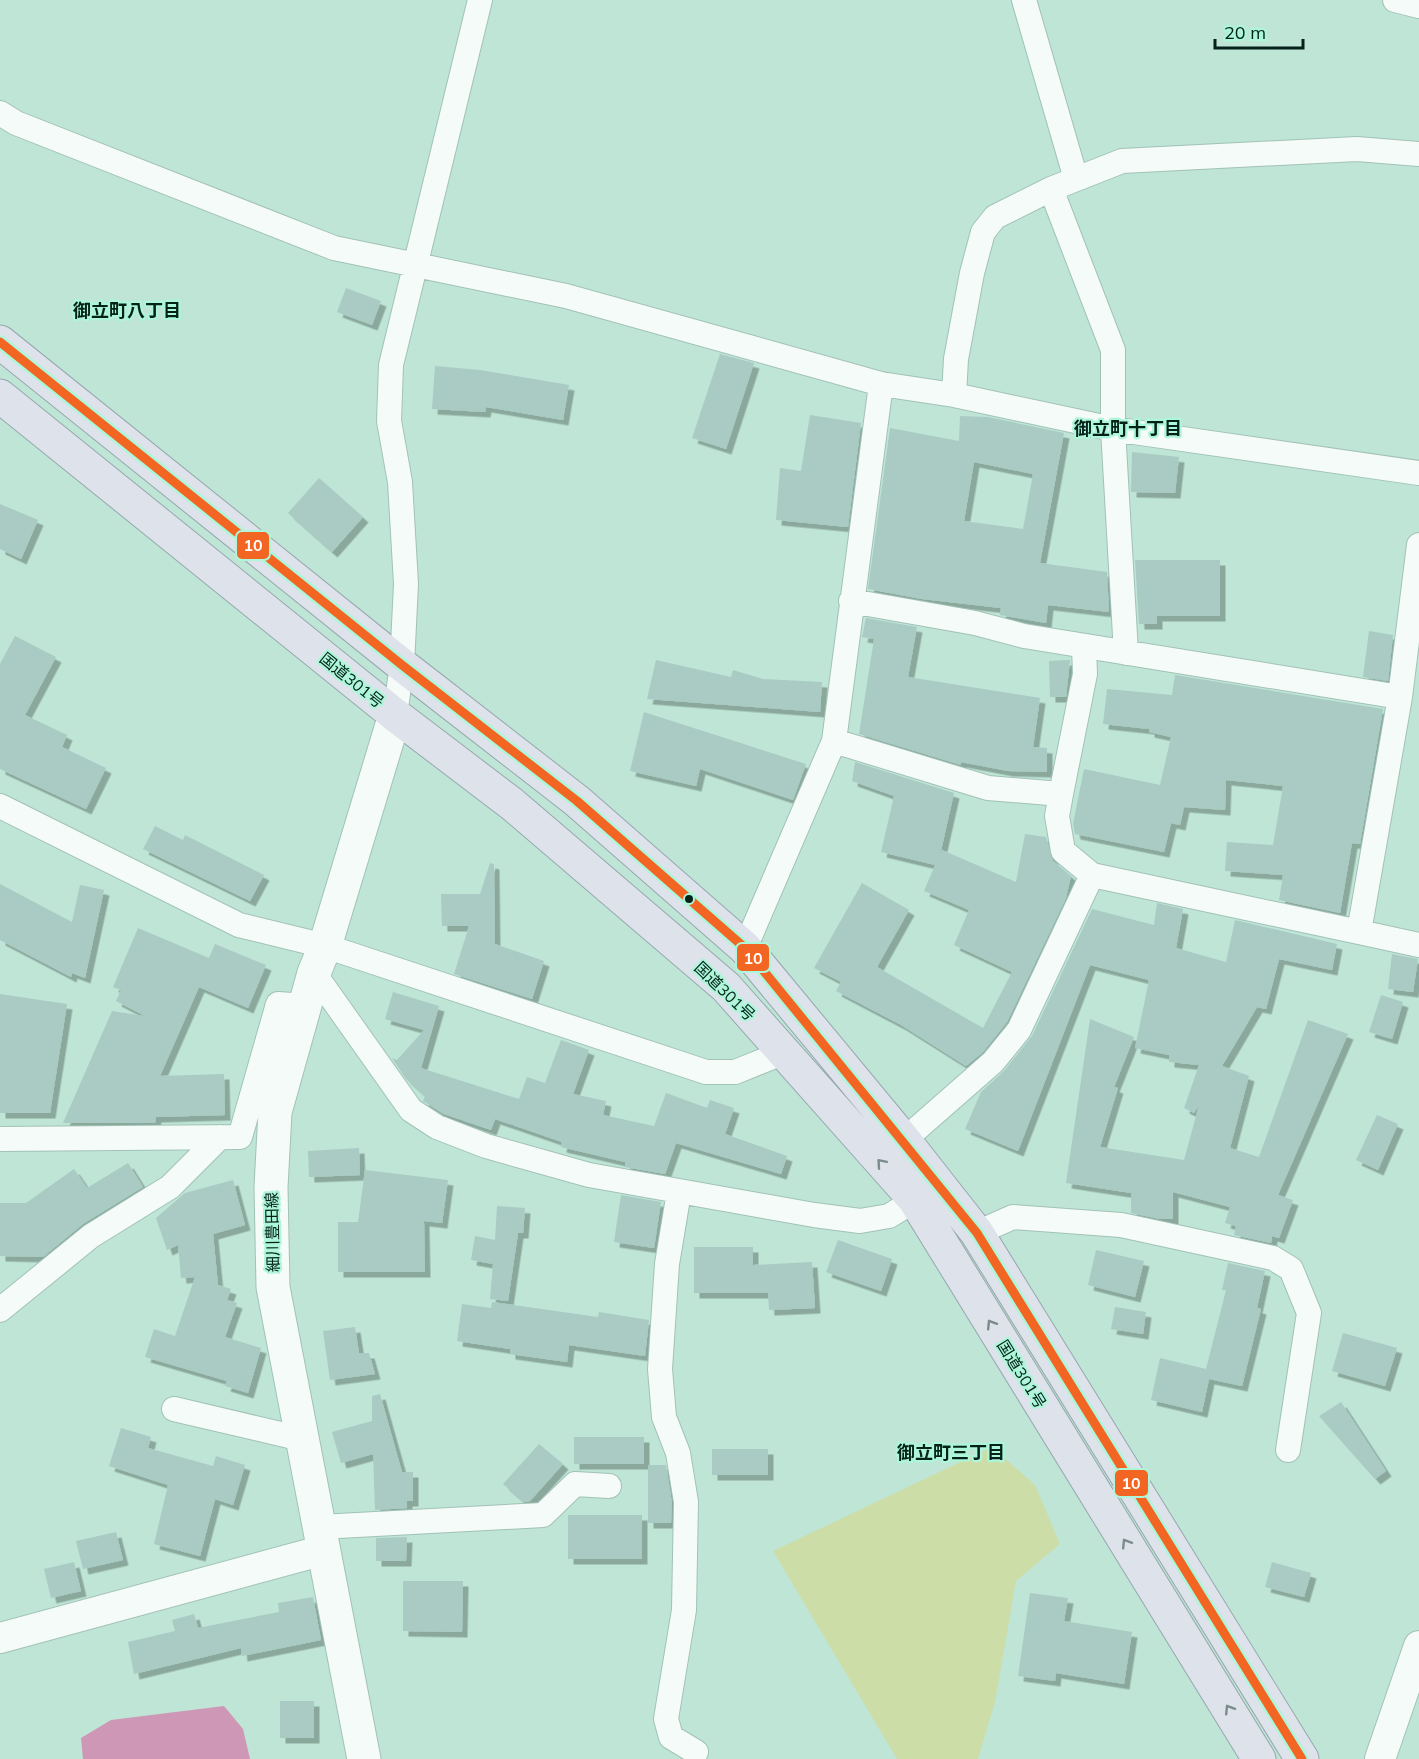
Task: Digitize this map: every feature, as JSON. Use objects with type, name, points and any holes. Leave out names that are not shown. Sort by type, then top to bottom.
[{"type":"highway","points":[[0,342],[402,665],[577,801],[745,948],[904,1140],[977,1233],[1302,1759]]},
{"type":"highway","name":"国道301号","points":[[0,396],[395,714],[512,804],[726,987],[915,1200],[1259,1759]]},
{"type":"main road","name":"細川豊田線","points":[[364,1759],[273,1287],[271,1187],[275,1112],[305,1006],[395,714]]},
{"type":"street","points":[[395,714],[402,665],[406,584],[400,482],[389,421],[391,365],[480,0]]},
{"type":"street","points":[[1024,0],[1076,179]]},
{"type":"street","points":[[1395,0],[1419,6]]},
{"type":"street","points":[[0,113],[16,123],[334,248],[566,296],[881,384],[954,395],[1113,429],[1419,472]]},
{"type":"street","points":[[954,395],[956,359],[972,273],[983,232],[995,217],[1051,189],[1122,160],[1357,149],[1419,154]]},
{"type":"street","points":[[1051,189],[1113,350],[1113,429],[1126,653]]},
{"type":"street","points":[[745,948],[834,741],[881,384]]},
{"type":"street","points":[[1359,932],[1400,697],[1419,545]]},
{"type":"street","points":[[851,601],[1084,646],[1400,697]]},
{"type":"street","points":[[1084,646],[1085,674],[1057,816],[1063,851],[1092,875],[1419,945]]},
{"type":"street","points":[[834,741],[988,788],[1061,794]]},
{"type":"street","points":[[0,806],[239,925],[319,960],[706,1072],[735,1072],[784,1052]]},
{"type":"street","points":[[904,1140],[993,1062],[1019,1030],[1092,875]]},
{"type":"street","points":[[319,960],[411,1110],[437,1127],[486,1146],[589,1175],[860,1221],[889,1216],[915,1200]]},
{"type":"street","points":[[0,1139],[240,1137],[278,1004],[305,1006]]},
{"type":"street","points":[[0,1310],[91,1236],[170,1187],[220,1137]]},
{"type":"street","points":[[680,1192],[667,1264],[660,1369],[664,1417],[678,1454],[686,1502],[684,1610],[666,1719],[671,1737],[696,1752]]},
{"type":"street","points":[[977,1233],[1013,1217],[1122,1225],[1273,1258],[1291,1269],[1309,1313],[1288,1450]]},
{"type":"street","points":[[174,1408],[302,1439]]},
{"type":"street","points":[[0,1638],[322,1539],[543,1515],[575,1484],[609,1486]]},
{"type":"street","points":[[1380,1759],[1419,1646]]},
{"type":"green space","points":[[992,1447],[1035,1485],[1060,1544],[1016,1581],[995,1702],[978,1759],[897,1759],[773,1551]]},
{"type":"shaded area","points":[[224,1706],[243,1729],[250,1759],[83,1759],[81,1738],[111,1720]]},
{"type":"building","points":[[346,288],[381,301],[372,325],[337,312]]},
{"type":"building","points":[[720,354],[754,363],[726,449],[692,438]]},
{"type":"building","points":[[435,366],[480,370],[569,385],[563,420],[486,407],[485,412],[432,409]]},
{"type":"building","points":[[810,415],[861,423],[848,527],[776,520],[780,468],[801,471]]},
{"type":"building","points":[[960,416],[988,417],[1064,433],[1040,563],[1107,572],[1109,612],[1048,605],[1046,623],[1000,615],[1001,608],[922,599],[868,589],[890,428],[959,441]],"holes":[[[974,462],[1033,474],[1023,529],[964,521]]]},
{"type":"building","points":[[1132,452],[1179,457],[1175,493],[1131,492]]},
{"type":"building","points":[[319,478],[363,517],[332,552],[288,513]]},
{"type":"building","points":[[0,504],[38,520],[21,559],[0,549]]},
{"type":"building","points":[[1135,560],[1220,560],[1220,616],[1157,616],[1157,624],[1139,624]]},
{"type":"building","points":[[866,618],[917,627],[908,677],[1040,698],[1033,747],[1047,748],[1047,772],[1008,771],[961,762],[961,765],[859,734],[874,639],[862,637]]},
{"type":"building","points":[[1369,631],[1393,635],[1388,681],[1363,677]]},
{"type":"building","points":[[15,636],[56,657],[25,715],[67,735],[62,747],[106,768],[86,809],[0,769],[0,664]]},
{"type":"building","points":[[656,660],[731,677],[733,670],[763,679],[822,682],[820,712],[647,699]]},
{"type":"building","points":[[1070,660],[1066,697],[1050,697],[1049,661]]},
{"type":"building","points":[[1175,675],[1383,709],[1360,844],[1352,843],[1340,913],[1279,900],[1283,875],[1225,871],[1227,842],[1273,845],[1283,786],[1226,780],[1225,810],[1184,807],[1180,825],[1171,823],[1164,852],[1075,834],[1073,824],[1084,769],[1160,785],[1171,737],[1149,732],[1149,729],[1103,724],[1107,689],[1172,695]]},
{"type":"building","points":[[644,712],[806,764],[793,800],[700,769],[696,786],[630,771]]},
{"type":"building","points":[[855,762],[954,793],[940,855],[942,850],[1016,882],[1025,834],[1046,837],[1053,861],[1071,876],[1066,898],[1007,1022],[983,1052],[966,1066],[901,1025],[836,991],[841,982],[814,968],[862,883],[909,910],[877,967],[983,1028],[1012,972],[954,945],[969,910],[924,891],[935,865],[881,852],[894,796],[852,781]]},
{"type":"building","points":[[155,826],[183,840],[185,835],[264,875],[250,901],[143,849]]},
{"type":"building","points":[[490,863],[494,864],[495,944],[544,961],[532,999],[454,974],[469,926],[442,926],[441,894],[480,894]]},
{"type":"building","points":[[0,884],[72,922],[80,885],[104,890],[85,978],[72,973],[71,977],[0,940]]},
{"type":"building","points":[[1157,903],[1183,909],[1176,948],[1226,962],[1235,920],[1337,944],[1332,970],[1279,959],[1266,1009],[1257,1007],[1222,1066],[1249,1076],[1230,1148],[1259,1157],[1308,1020],[1348,1034],[1278,1195],[1293,1200],[1279,1238],[1272,1236],[1271,1243],[1234,1235],[1236,1226],[1225,1223],[1230,1207],[1173,1192],[1173,1219],[1160,1219],[1131,1213],[1131,1193],[1066,1183],[1090,1019],[1134,1037],[1114,1087],[1118,1088],[1100,1147],[1184,1160],[1199,1105],[1194,1113],[1184,1108],[1199,1065],[1169,1062],[1169,1055],[1135,1048],[1149,980],[1090,965],[1018,1151],[965,1129],[981,1092],[1004,1071],[1032,1036],[1092,909],[1154,925]]},
{"type":"building","points":[[138,928],[209,958],[215,944],[266,965],[248,1008],[199,987],[160,1076],[224,1074],[225,1115],[156,1117],[155,1123],[63,1123],[112,1011],[145,1016],[116,1001],[121,990],[113,987]]},
{"type":"building","points":[[1392,954],[1418,959],[1413,992],[1388,989]]},
{"type":"building","points":[[393,992],[439,1006],[421,1068],[519,1099],[527,1077],[545,1083],[561,1040],[589,1050],[573,1094],[606,1101],[603,1115],[654,1126],[666,1093],[707,1108],[710,1100],[734,1108],[725,1134],[787,1156],[781,1174],[676,1143],[665,1174],[625,1167],[625,1162],[561,1147],[562,1142],[495,1119],[491,1130],[444,1114],[423,1101],[425,1096],[406,1079],[392,1058],[397,1060],[424,1030],[385,1019]]},
{"type":"building","points":[[0,994],[67,1004],[50,1113],[0,1113]]},
{"type":"building","points":[[1381,995],[1403,1002],[1392,1039],[1369,1032]]},
{"type":"building","points":[[1377,1115],[1398,1124],[1378,1170],[1356,1160]]},
{"type":"building","points":[[359,1148],[360,1175],[309,1177],[308,1151]]},
{"type":"building","points":[[128,1163],[143,1187],[83,1224],[43,1257],[0,1256],[0,1203],[26,1203],[74,1169],[87,1188]]},
{"type":"building","points":[[365,1170],[448,1180],[442,1223],[424,1221],[425,1272],[338,1272],[338,1222],[358,1222]]},
{"type":"building","points":[[233,1180],[245,1225],[213,1234],[218,1285],[231,1289],[227,1300],[237,1303],[225,1337],[261,1348],[248,1393],[225,1386],[227,1381],[145,1357],[154,1329],[175,1336],[195,1277],[181,1278],[178,1245],[167,1250],[156,1218],[185,1193]]},
{"type":"building","points":[[621,1195],[661,1202],[654,1248],[614,1242]]},
{"type":"building","points":[[497,1206],[525,1208],[523,1233],[518,1233],[508,1301],[490,1299],[493,1264],[471,1260],[475,1236],[495,1240]]},
{"type":"building","points":[[838,1240],[892,1259],[881,1291],[826,1272]]},
{"type":"building","points":[[694,1247],[753,1247],[753,1265],[812,1262],[815,1308],[769,1310],[768,1293],[694,1293]]},
{"type":"building","points":[[1096,1250],[1144,1261],[1135,1297],[1088,1285]]},
{"type":"building","points":[[1228,1263],[1265,1271],[1257,1308],[1261,1309],[1242,1386],[1209,1379],[1202,1412],[1151,1400],[1160,1358],[1206,1369],[1226,1290],[1222,1290]]},
{"type":"building","points":[[492,1302],[598,1317],[599,1312],[649,1320],[645,1356],[569,1345],[567,1362],[510,1354],[510,1349],[457,1341],[462,1304],[491,1308]]},
{"type":"building","points":[[1115,1307],[1146,1312],[1143,1334],[1111,1329]]},
{"type":"building","points":[[355,1327],[359,1353],[369,1353],[375,1374],[330,1380],[323,1331]]},
{"type":"building","points":[[1343,1333],[1397,1348],[1385,1386],[1332,1371]]},
{"type":"building","points":[[380,1394],[402,1472],[413,1472],[413,1501],[407,1501],[407,1508],[375,1510],[373,1454],[341,1463],[332,1432],[372,1421],[372,1396]]},
{"type":"building","points":[[1341,1402],[1386,1471],[1375,1479],[1319,1416]]},
{"type":"building","points":[[121,1428],[151,1437],[148,1448],[213,1466],[216,1456],[245,1465],[233,1505],[215,1499],[200,1556],[154,1544],[168,1485],[109,1466]]},
{"type":"building","points":[[574,1437],[644,1437],[644,1464],[574,1464]]},
{"type":"building","points":[[539,1444],[563,1464],[530,1501],[524,1502],[503,1484]]},
{"type":"building","points":[[712,1449],[768,1449],[768,1475],[712,1475]]},
{"type":"building","points":[[648,1465],[666,1465],[672,1503],[671,1523],[648,1523]]},
{"type":"building","points":[[568,1515],[642,1515],[642,1559],[568,1559]]},
{"type":"building","points":[[116,1532],[123,1560],[83,1569],[76,1541]]},
{"type":"building","points":[[407,1537],[406,1561],[376,1561],[376,1538]]},
{"type":"building","points":[[74,1562],[81,1591],[51,1598],[44,1569]]},
{"type":"building","points":[[1272,1562],[1311,1573],[1304,1597],[1265,1587]]},
{"type":"building","points":[[403,1581],[463,1581],[462,1632],[403,1631]]},
{"type":"building","points":[[1030,1593],[1068,1598],[1064,1621],[1132,1632],[1124,1684],[1056,1673],[1055,1681],[1018,1676]]},
{"type":"building","points":[[313,1597],[321,1640],[242,1656],[241,1648],[134,1674],[128,1642],[175,1631],[172,1620],[194,1614],[198,1628],[279,1612],[278,1603]]},
{"type":"building","points":[[280,1701],[314,1701],[314,1738],[280,1738]]},
{"type":"transit line","name":"10","points":[[0,342],[402,665],[577,801],[745,948],[977,1233],[1302,1759]]},
{"type":"district","name":"御立町八丁目","points":[[127,310]]},
{"type":"district","name":"御立町十丁目","points":[[1128,428]]},
{"type":"district","name":"御立町三丁目","points":[[951,1452]]}]
